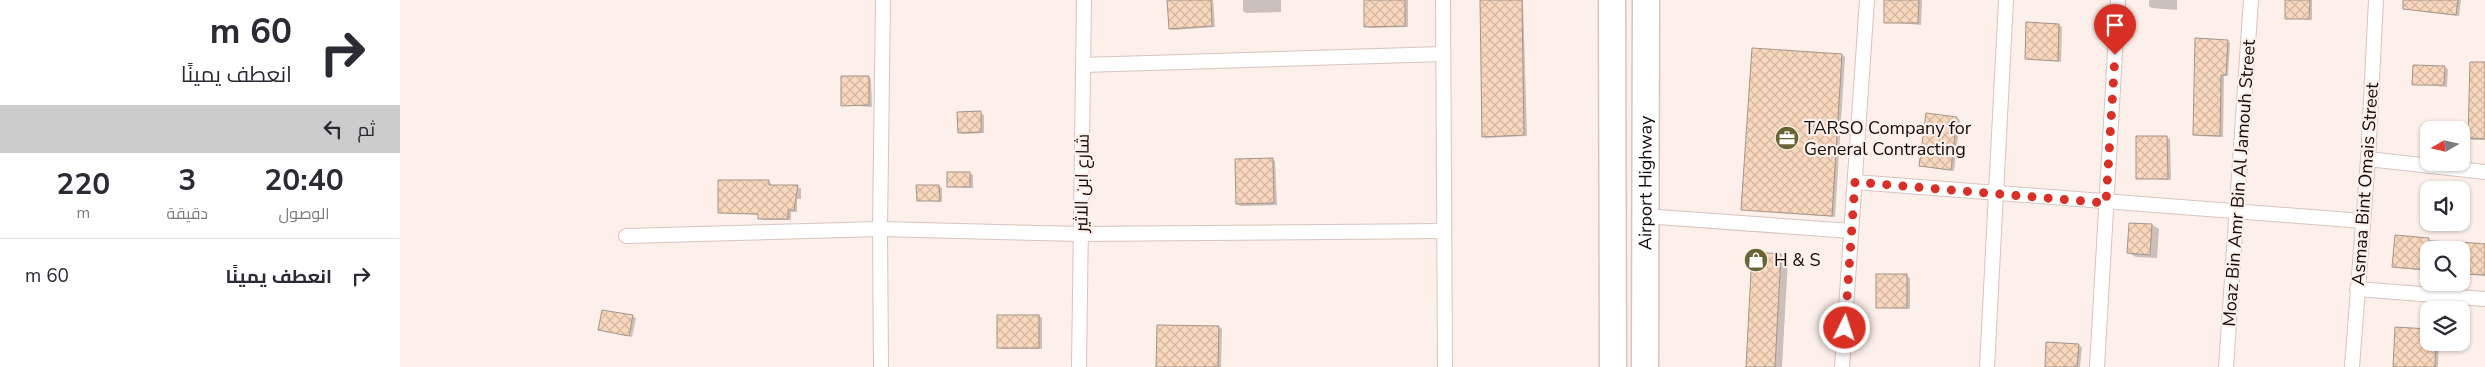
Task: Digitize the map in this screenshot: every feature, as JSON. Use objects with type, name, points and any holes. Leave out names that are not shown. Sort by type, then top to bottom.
[{"type":"highway","name":"Airport Highway","points":[[1612,0],[1613,367]]},
{"type":"highway","name":"Airport Highway","points":[[1645,367],[1646,0]]},
{"type":"street","points":[[881,367],[880,229],[884,0]]},
{"type":"street","name":"شارع ابن الاثير","points":[[1079,367],[1084,0]]},
{"type":"street","points":[[1443,0],[1445,367]]},
{"type":"street","points":[[1842,367],[1867,0]]},
{"type":"street","points":[[1987,367],[2006,0]]},
{"type":"street","points":[[2097,367],[2118,0]]},
{"type":"street","name":"Moaz Bin Amr Bin Al Jamouh Street","points":[[2226,367],[2251,0]]},
{"type":"street","name":"Asmaa Bint Omais Street","points":[[2352,367],[2368,159],[2376,0]]},
{"type":"street","points":[[1083,65],[1444,54]]},
{"type":"street","points":[[2368,159],[2485,172]]},
{"type":"street","points":[[1855,182],[2106,203],[2362,221]]},
{"type":"street","points":[[1644,216],[1851,231]]},
{"type":"street","points":[[626,236],[880,229],[1081,234],[1444,231]]},
{"type":"street","points":[[2357,289],[2485,299]]},
{"type":"building","points":[[1167,0],[1211,0],[1212,26],[1169,29]]},
{"type":"building","points":[[1364,0],[1405,0],[1405,26],[1364,27]]},
{"type":"building","points":[[1480,0],[1522,0],[1524,135],[1482,137]]},
{"type":"building","points":[[1884,0],[1919,0],[1918,23],[1884,23]]},
{"type":"building","points":[[2285,0],[2310,0],[2309,19],[2285,19]]},
{"type":"building","points":[[2403,0],[2458,0],[2456,15],[2403,9]]},
{"type":"building","points":[[2026,22],[2059,24],[2058,61],[2025,59]]},
{"type":"building","points":[[2195,38],[2228,40],[2226,75],[2221,75],[2220,136],[2193,135]]},
{"type":"building","points":[[1752,48],[1842,54],[1832,216],[1741,210]]},
{"type":"building","points":[[2470,62],[2485,62],[2485,139],[2470,138],[2470,121],[2468,121]]},
{"type":"building","points":[[2413,65],[2445,66],[2444,85],[2412,85]]},
{"type":"building","points":[[841,76],[869,76],[869,105],[841,106]]},
{"type":"building","points":[[981,111],[981,132],[958,133],[957,112]]},
{"type":"building","points":[[1926,113],[1957,117],[1951,170],[1919,166]]},
{"type":"building","points":[[2136,136],[2167,136],[2168,179],[2136,179]]},
{"type":"building","points":[[1273,158],[1274,203],[1236,204],[1235,159]]},
{"type":"building","points":[[947,172],[970,172],[970,187],[947,187]]},
{"type":"building","points":[[718,180],[769,180],[769,185],[798,185],[794,210],[788,210],[788,219],[758,219],[758,214],[718,213]]},
{"type":"building","points":[[916,185],[939,185],[940,201],[917,201]]},
{"type":"building","points":[[2129,223],[2152,224],[2150,255],[2127,253]]},
{"type":"building","points":[[2395,235],[2429,238],[2429,241],[2420,241],[2420,269],[2392,267]]},
{"type":"building","points":[[2470,243],[2485,244],[2485,275],[2470,274]]},
{"type":"building","points":[[1752,252],[1781,254],[1775,367],[1746,367]]},
{"type":"building","points":[[1876,274],[1907,274],[1907,308],[1876,308]]},
{"type":"building","points":[[602,310],[633,315],[629,336],[598,330]]},
{"type":"building","points":[[997,315],[1039,315],[1039,348],[997,348]]},
{"type":"building","points":[[1157,325],[1219,326],[1218,367],[1156,367]]},
{"type":"building","points":[[2395,327],[2420,328],[2420,351],[2436,351],[2435,367],[2393,367]]},
{"type":"building","points":[[2046,342],[2079,344],[2077,367],[2045,367]]},
{"type":"place","name":"TARSO Company for General Contracting","points":[[1787,138]]},
{"type":"place","name":"H & S","points":[[1756,260]]},
{"type":"route","points":[[1845,328],[1855,182],[2106,203],[2115,55]]}]
